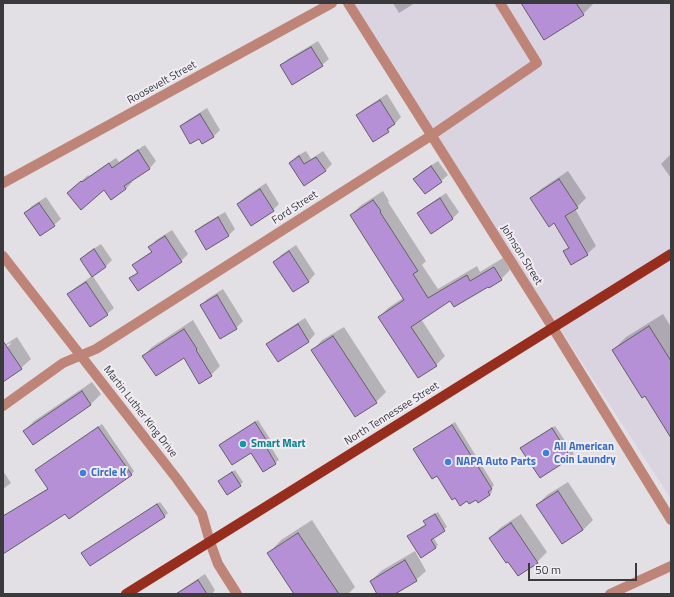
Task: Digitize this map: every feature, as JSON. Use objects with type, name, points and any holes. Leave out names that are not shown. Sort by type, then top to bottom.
[{"type":"main road","name":"North Tennessee Street","points":[[126,594],[671,254]]},
{"type":"street","name":"Roosevelt Street","points":[[3,184],[332,3]]},
{"type":"street","name":"Johnson Street","points":[[348,3],[553,328],[671,520]]},
{"type":"street","name":"Ford Street","points":[[3,406],[63,363],[96,349],[432,135],[537,63],[500,3]]},
{"type":"street","name":"Martin Luther King Drive","points":[[3,256],[177,479],[202,514],[218,564],[237,594]]},
{"type":"street","points":[[610,594],[671,566]]},
{"type":"shaded area","points":[[348,3],[671,3],[671,499]]},
{"type":"building","points":[[521,3],[576,3],[584,15],[544,40]]},
{"type":"building","points":[[311,47],[323,66],[292,85],[280,65]]},
{"type":"building","points":[[380,100],[395,124],[387,129],[389,132],[373,142],[356,115]]},
{"type":"building","points":[[200,114],[214,137],[202,144],[199,139],[190,144],[180,126]]},
{"type":"building","points":[[138,150],[150,169],[124,186],[126,189],[111,200],[104,190],[81,210],[67,193],[81,181],[82,182],[109,163],[112,168]]},
{"type":"building","points":[[299,156],[304,164],[316,157],[326,171],[304,186],[289,163]]},
{"type":"building","points":[[431,166],[442,182],[425,194],[413,179]]},
{"type":"building","points":[[559,179],[578,208],[565,216],[588,255],[571,265],[563,251],[569,248],[554,223],[549,227],[530,198]]},
{"type":"building","points":[[260,189],[274,211],[251,226],[237,204]]},
{"type":"building","points":[[440,198],[453,219],[431,234],[417,213]]},
{"type":"building","points":[[373,200],[418,271],[413,274],[428,298],[467,275],[470,281],[494,267],[502,280],[454,307],[450,301],[411,327],[437,366],[418,378],[378,317],[404,300],[350,215]]},
{"type":"building","points":[[39,203],[55,226],[40,236],[24,213]]},
{"type":"building","points":[[218,217],[229,236],[206,250],[195,231]]},
{"type":"building","points":[[165,236],[182,262],[138,291],[129,278],[138,273],[132,265],[152,252],[148,247]]},
{"type":"building","points":[[94,249],[106,267],[92,277],[80,259]]},
{"type":"building","points":[[289,251],[309,282],[293,292],[273,262]]},
{"type":"building","points":[[86,282],[108,315],[90,327],[67,294]]},
{"type":"building","points":[[217,295],[237,329],[220,339],[200,305]]},
{"type":"building","points":[[298,324],[309,342],[278,362],[266,344]]},
{"type":"building","points":[[649,326],[671,361],[671,438],[645,396],[642,398],[612,350]]},
{"type":"building","points":[[184,329],[212,376],[199,384],[184,358],[156,376],[142,356]]},
{"type":"building","points":[[333,336],[377,403],[355,417],[311,350]]},
{"type":"building","points":[[3,341],[22,369],[3,382]]},
{"type":"building","points":[[82,391],[91,405],[33,445],[23,431]]},
{"type":"building","name":"Smart Mart","points":[[255,422],[268,443],[265,445],[276,464],[263,472],[251,453],[232,465],[219,445]]},
{"type":"building","name":"NAPA Auto Parts","points":[[452,425],[492,489],[488,492],[490,495],[478,503],[476,500],[469,504],[467,501],[460,506],[455,498],[452,500],[437,476],[432,479],[413,449]]},
{"type":"building","name":"Circle K","points":[[98,427],[132,475],[69,519],[65,514],[3,554],[3,516],[48,489],[35,470]]},
{"type":"building","name":"All American Coin Laundry","points":[[552,428],[571,458],[540,478],[520,448]]},
{"type":"building","points":[[232,472],[241,486],[227,495],[218,481]]},
{"type":"building","points":[[558,491],[583,530],[562,544],[536,505]]},
{"type":"building","points":[[157,504],[165,517],[90,566],[81,553]]},
{"type":"building","points":[[435,514],[445,531],[431,540],[436,548],[421,558],[407,536],[426,525],[423,521]]},
{"type":"building","points":[[511,523],[538,563],[518,576],[508,562],[506,563],[489,538]]},
{"type":"building","points":[[298,533],[339,594],[294,594],[267,553]]},
{"type":"building","points":[[405,560],[417,581],[395,594],[377,594],[370,581]]},
{"type":"building","points":[[198,580],[207,594],[176,594]]},
{"type":"place","name":"Smart Mart","points":[[243,444]]},
{"type":"place","name":"All American Coin Laundry","points":[[546,453]]},
{"type":"place","name":"NAPA Auto Parts","points":[[448,462]]},
{"type":"place","name":"Circle K","points":[[83,473]]}]
